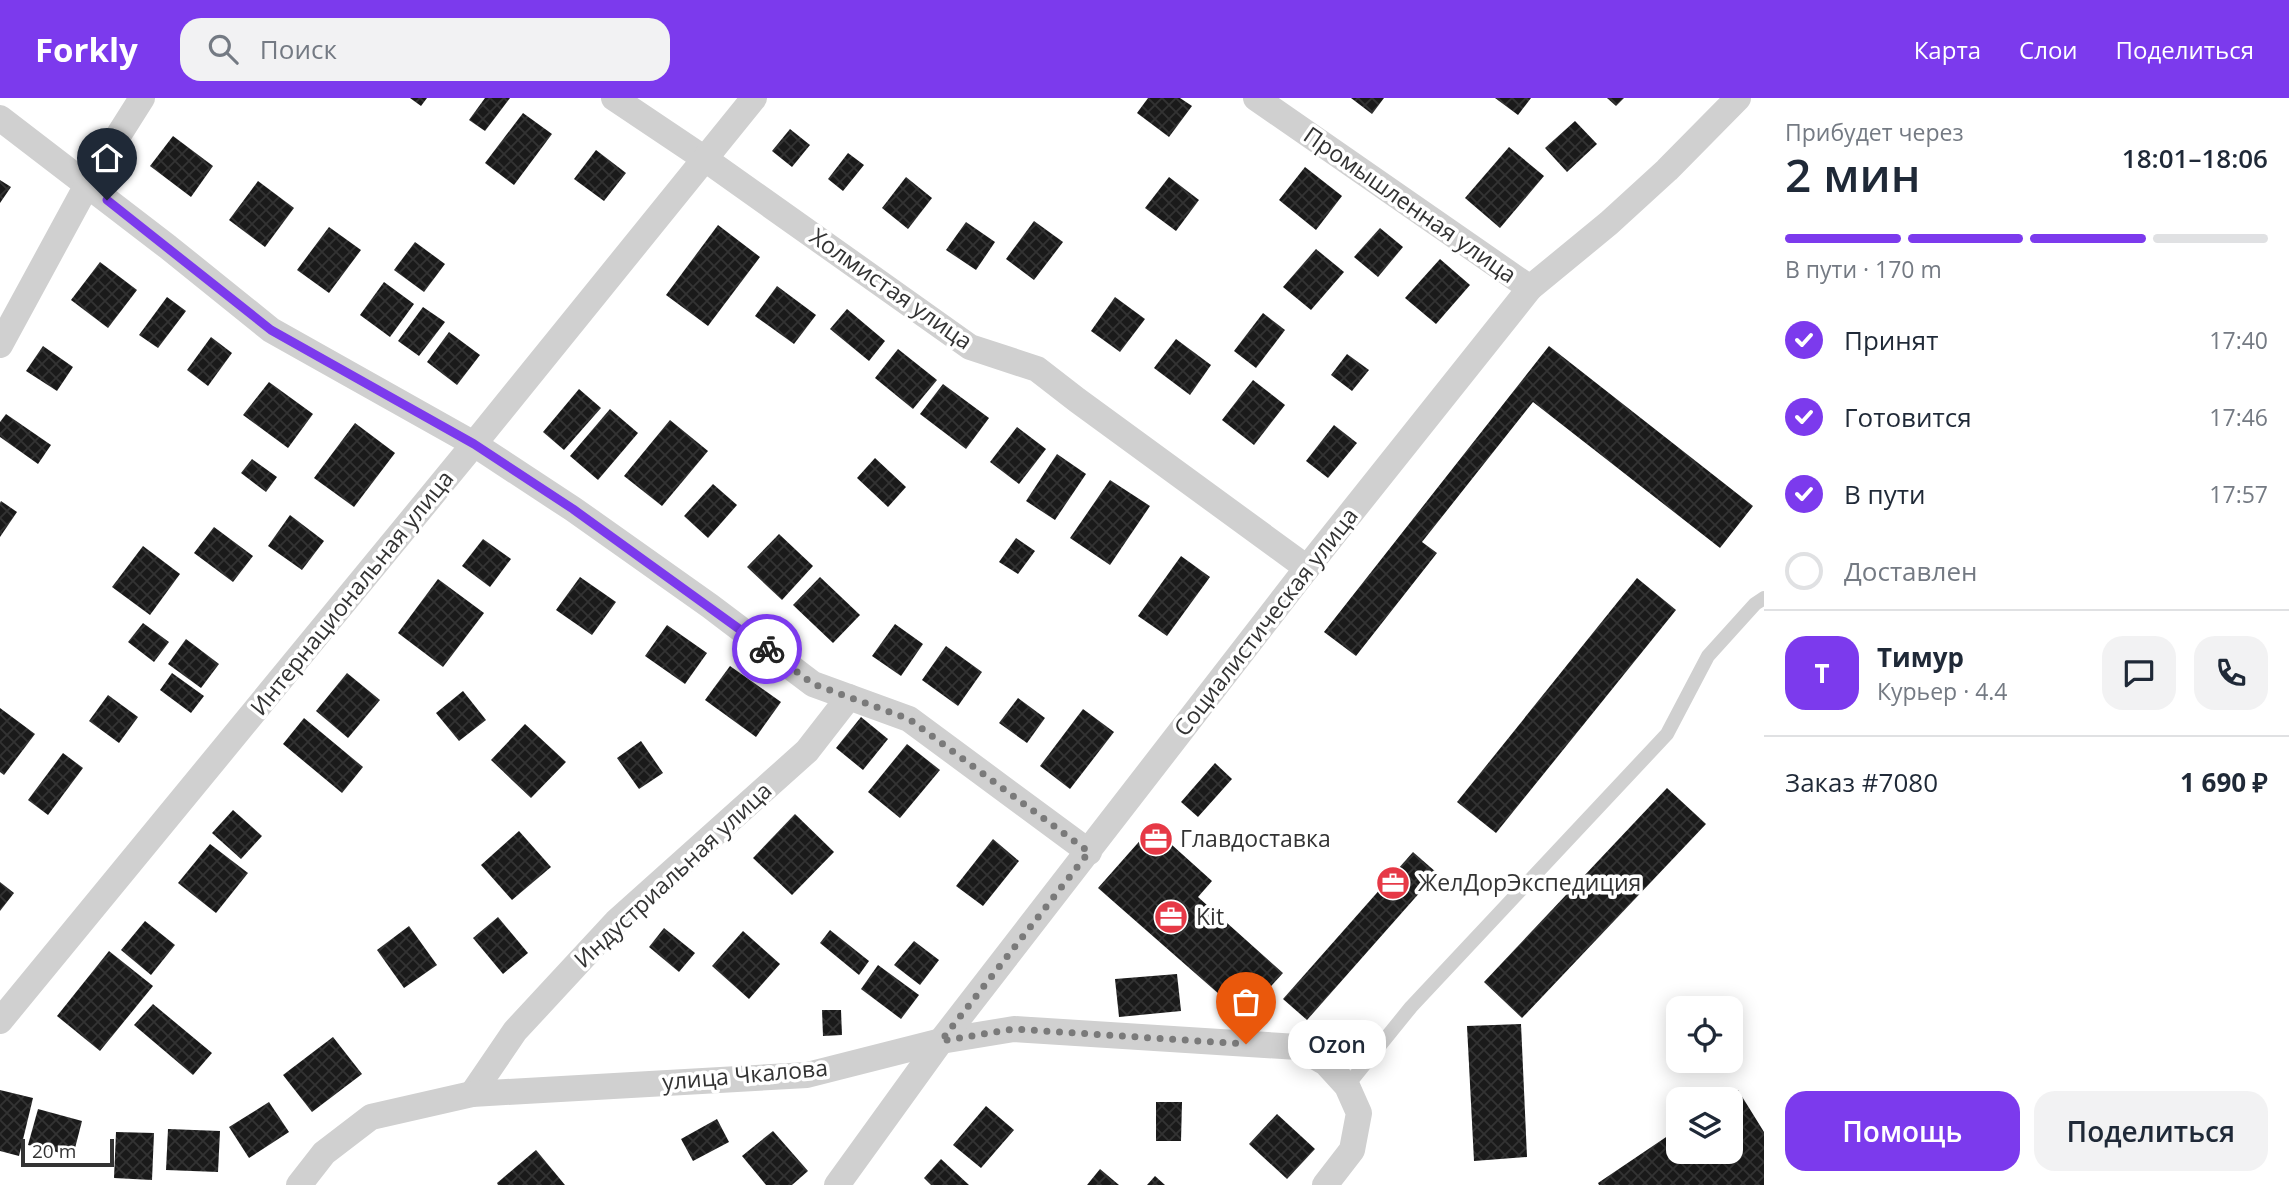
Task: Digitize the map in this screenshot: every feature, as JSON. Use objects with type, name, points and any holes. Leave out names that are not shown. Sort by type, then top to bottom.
[{"type":"street","points":[[0,345],[87,185],[142,98]]},
{"type":"street","name":"Холмистая улица","points":[[614,98],[705,159],[970,347],[1037,369],[1307,568]]},
{"type":"street","name":"Интернациональная улица","points":[[0,1021],[754,98]]},
{"type":"street","name":"Промышленная улица","points":[[1256,98],[1530,288]]},
{"type":"street","name":"Социалистическая улица","points":[[837,1185],[941,1041],[1307,568],[1530,288],[1609,223],[1667,170],[1738,98]]},
{"type":"street","points":[[0,118],[271,330],[474,444],[573,509],[710,606],[813,684],[909,719],[1089,852]]},
{"type":"street","name":"Индустриальная улица","points":[[472,1094],[515,1031],[616,922],[807,751],[849,697]]},
{"type":"street","name":"улица Чкалова","points":[[472,1094],[807,1075],[941,1041],[1014,1029],[1298,1047],[1326,1063],[1347,1086],[1359,1113],[1352,1150],[1325,1185]]},
{"type":"street","points":[[299,1185],[324,1153],[371,1117],[472,1094]]},
{"type":"lane","points":[[1347,1086],[1411,1007],[1667,734],[1708,656],[1755,604],[1764,598]]},
{"type":"building","points":[[410,98],[427,98],[421,106]]},
{"type":"building","points":[[485,98],[510,98],[485,131],[469,120]]},
{"type":"building","points":[[1148,98],[1180,98],[1192,106],[1169,137],[1137,113]]},
{"type":"building","points":[[1351,98],[1384,98],[1372,114]]},
{"type":"building","points":[[1495,98],[1531,98],[1518,115]]},
{"type":"building","points":[[1607,98],[1624,98],[1616,106]]},
{"type":"building","points":[[523,113],[552,134],[514,185],[485,163]]},
{"type":"building","points":[[1575,121],[1597,144],[1567,172],[1545,148]]},
{"type":"building","points":[[790,129],[810,145],[792,167],[772,151]]},
{"type":"building","points":[[173,136],[213,166],[191,197],[150,166]]},
{"type":"building","points":[[1509,147],[1544,176],[1500,228],[1465,198]]},
{"type":"building","points":[[596,150],[626,173],[604,201],[574,179]]},
{"type":"building","points":[[848,153],[864,165],[843,191],[828,179]]},
{"type":"building","points":[[1305,167],[1342,196],[1316,230],[1279,200]]},
{"type":"building","points":[[906,177],[932,198],[908,229],[882,208]]},
{"type":"building","points":[[1169,177],[1199,200],[1176,231],[1145,208]]},
{"type":"building","points":[[0,180],[11,187],[0,203]]},
{"type":"building","points":[[258,181],[294,208],[265,247],[229,220]]},
{"type":"building","points":[[1034,221],[1063,242],[1034,280],[1006,259]]},
{"type":"building","points":[[966,222],[995,242],[976,270],[946,250]]},
{"type":"building","points":[[718,225],[760,257],[708,326],[666,295]]},
{"type":"building","points":[[329,227],[361,250],[329,293],[297,270]]},
{"type":"building","points":[[1380,228],[1403,247],[1378,277],[1354,257]]},
{"type":"building","points":[[415,242],[445,264],[424,292],[394,270]]},
{"type":"building","points":[[1316,249],[1344,272],[1311,310],[1283,287]]},
{"type":"building","points":[[1440,259],[1470,285],[1436,324],[1405,298]]},
{"type":"building","points":[[100,262],[137,290],[108,328],[71,300]]},
{"type":"building","points":[[384,282],[414,304],[390,337],[360,315]]},
{"type":"building","points":[[777,286],[816,315],[794,344],[755,316]]},
{"type":"building","points":[[167,297],[186,311],[158,348],[139,335]]},
{"type":"building","points":[[1115,297],[1145,319],[1120,352],[1091,331]]},
{"type":"building","points":[[423,307],[445,322],[419,356],[398,341]]},
{"type":"building","points":[[847,309],[885,341],[869,361],[830,329]]},
{"type":"building","points":[[1263,313],[1285,330],[1256,368],[1234,351]]},
{"type":"building","points":[[449,332],[480,355],[457,385],[427,362]]},
{"type":"building","points":[[211,337],[232,353],[208,386],[187,370]]},
{"type":"building","points":[[1176,339],[1211,365],[1190,395],[1154,368]]},
{"type":"building","points":[[43,346],[73,367],[57,391],[26,371]]},
{"type":"building","points":[[1549,346],[1753,506],[1720,548],[1533,402],[1422,542],[1437,553],[1356,656],[1324,632]]},
{"type":"building","points":[[898,349],[937,380],[913,409],[875,378]]},
{"type":"building","points":[[1347,354],[1369,370],[1352,391],[1331,375]]},
{"type":"building","points":[[1253,380],[1285,405],[1254,445],[1222,420]]},
{"type":"building","points":[[269,382],[313,414],[288,448],[243,415]]},
{"type":"building","points":[[943,384],[989,418],[966,449],[920,414]]},
{"type":"building","points":[[579,389],[601,408],[564,450],[543,432]]},
{"type":"building","points":[[610,409],[638,433],[598,480],[570,456]]},
{"type":"building","points":[[6,414],[51,445],[38,464],[0,437],[0,422]]},
{"type":"building","points":[[670,420],[708,451],[662,506],[624,476]]},
{"type":"building","points":[[355,423],[395,453],[354,507],[314,478]]},
{"type":"building","points":[[1334,425],[1357,443],[1328,478],[1306,461]]},
{"type":"building","points":[[1017,427],[1046,449],[1019,484],[990,462]]},
{"type":"building","points":[[1057,454],[1086,474],[1055,520],[1026,501]]},
{"type":"building","points":[[875,458],[906,487],[888,507],[857,478]]},
{"type":"building","points":[[252,459],[277,477],[266,492],[241,473]]},
{"type":"building","points":[[1110,480],[1150,506],[1110,565],[1070,538]]},
{"type":"building","points":[[713,484],[737,505],[708,538],[684,516]]},
{"type":"building","points":[[1,501],[17,512],[0,537],[0,503]]},
{"type":"building","points":[[290,515],[324,541],[302,570],[268,546]]},
{"type":"building","points":[[214,527],[253,556],[233,582],[194,553]]},
{"type":"building","points":[[779,534],[813,566],[782,600],[747,567]]},
{"type":"building","points":[[1016,538],[1035,551],[1018,574],[999,562]]},
{"type":"building","points":[[483,539],[511,559],[490,587],[462,566]]},
{"type":"building","points":[[143,546],[180,574],[150,615],[112,587]]},
{"type":"building","points":[[1181,556],[1210,577],[1167,636],[1138,616]]},
{"type":"building","points":[[580,577],[616,602],[592,635],[556,610]]},
{"type":"building","points":[[820,577],[860,615],[833,643],[793,605]]},
{"type":"building","points":[[1637,578],[1676,610],[1496,833],[1457,802]]},
{"type":"building","points":[[438,579],[484,613],[443,667],[398,633]]},
{"type":"building","points":[[143,623],[169,642],[154,662],[128,642]]},
{"type":"building","points":[[895,624],[923,644],[901,676],[872,656]]},
{"type":"building","points":[[667,625],[707,653],[685,684],[645,656]]},
{"type":"building","points":[[186,639],[219,664],[201,688],[168,664]]},
{"type":"building","points":[[946,646],[982,672],[958,706],[922,680]]},
{"type":"building","points":[[730,666],[781,702],[756,737],[705,700]]},
{"type":"building","points":[[172,673],[204,696],[191,713],[160,690]]},
{"type":"building","points":[[347,673],[380,700],[348,738],[316,711]]},
{"type":"building","points":[[463,691],[486,720],[459,741],[436,713]]},
{"type":"building","points":[[108,695],[138,717],[119,743],[89,721]]},
{"type":"building","points":[[1018,698],[1045,718],[1027,743],[999,723]]},
{"type":"building","points":[[0,708],[35,734],[4,775],[0,772]]},
{"type":"building","points":[[1083,709],[1114,732],[1070,789],[1040,766]]},
{"type":"building","points":[[861,717],[888,739],[863,770],[836,748]]},
{"type":"building","points":[[304,718],[363,767],[342,793],[283,744]]},
{"type":"building","points":[[525,724],[566,762],[531,798],[491,760]]},
{"type":"building","points":[[641,741],[663,773],[639,789],[617,758]]},
{"type":"building","points":[[907,744],[940,770],[900,818],[868,792]]},
{"type":"building","points":[[63,753],[83,768],[48,815],[28,800]]},
{"type":"building","points":[[1215,763],[1232,779],[1198,817],[1181,802]]},
{"type":"building","points":[[1667,788],[1706,824],[1522,1018],[1484,982]]},
{"type":"building","points":[[233,810],[262,836],[241,859],[212,833]]},
{"type":"building","points":[[795,814],[834,852],[792,895],[753,858]]},
{"type":"building","points":[[1152,827],[1212,881],[1198,897],[1283,973],[1244,1016],[1098,888]]},
{"type":"building","points":[[519,831],[551,867],[512,900],[481,865]]},
{"type":"building","points":[[993,839],[1019,861],[983,906],[956,886]]},
{"type":"building","points":[[210,844],[248,873],[216,913],[178,883]]},
{"type":"building","points":[[1413,852],[1437,873],[1307,1020],[1283,999]]},
{"type":"building","points":[[0,882],[14,893],[0,911]]},
{"type":"building","points":[[498,917],[528,953],[503,974],[473,938]]},
{"type":"building","points":[[145,921],[175,945],[151,975],[121,950]]},
{"type":"building","points":[[409,926],[437,965],[404,988],[377,950]]},
{"type":"building","points":[[664,928],[695,953],[679,972],[649,947]]},
{"type":"building","points":[[830,930],[869,961],[859,975],[820,943]]},
{"type":"building","points":[[743,931],[780,964],[749,999],[712,966]]},
{"type":"building","points":[[914,941],[939,960],[920,985],[894,965]]},
{"type":"building","points":[[109,951],[153,986],[100,1051],[57,1016]]},
{"type":"building","points":[[878,965],[919,995],[901,1019],[861,989]]},
{"type":"building","points":[[1177,974],[1181,1011],[1119,1017],[1115,979]]},
{"type":"building","points":[[153,1004],[212,1053],[193,1075],[134,1025]]},
{"type":"building","points":[[822,1010],[841,1010],[842,1035],[823,1036]]},
{"type":"building","points":[[1521,1024],[1527,1157],[1474,1161],[1467,1026]]},
{"type":"building","points":[[333,1037],[362,1074],[312,1112],[283,1075]]},
{"type":"building","points":[[0,1090],[33,1098],[19,1156],[0,1151]]},
{"type":"building","points":[[1743,1098],[1764,1132],[1764,1185],[1598,1183],[1666,1137],[1666,1164],[1743,1164]]},
{"type":"building","points":[[269,1102],[289,1132],[249,1158],[229,1127]]},
{"type":"building","points":[[1156,1102],[1182,1102],[1181,1141],[1156,1141]]},
{"type":"building","points":[[986,1106],[1014,1130],[981,1168],[953,1145]]},
{"type":"building","points":[[38,1109],[82,1121],[73,1156],[28,1145]]},
{"type":"building","points":[[1277,1114],[1315,1149],[1287,1179],[1249,1144]]},
{"type":"building","points":[[717,1119],[729,1142],[693,1161],[681,1139]]},
{"type":"building","points":[[168,1129],[220,1131],[218,1172],[166,1170]]},
{"type":"building","points":[[773,1131],[808,1171],[792,1185],[766,1185],[742,1156]]},
{"type":"building","points":[[116,1132],[154,1133],[152,1180],[114,1178]]},
{"type":"building","points":[[536,1150],[565,1185],[498,1185],[497,1183]]},
{"type":"building","points":[[941,1159],[969,1185],[931,1185],[924,1178]]},
{"type":"building","points":[[1100,1169],[1119,1185],[1087,1185]]},
{"type":"building","points":[[1155,1176],[1165,1185],[1147,1185]]},
{"type":"way so far","points":[[767,649],[813,684],[909,719],[1089,852],[941,1041],[1014,1029],[1246,1044]]},
{"type":"place","name":"Главдоставка","points":[[1156,839]]},
{"type":"place","name":"ЖелДорЭкспедиция","points":[[1393,883]]},
{"type":"place","name":"Kit","points":[[1171,917]]},
{"type":"place","name":"Ozon","points":[[1246,1044]]},
{"type":"route","points":[[107,200],[271,330],[474,444],[573,509],[767,649]]}]
